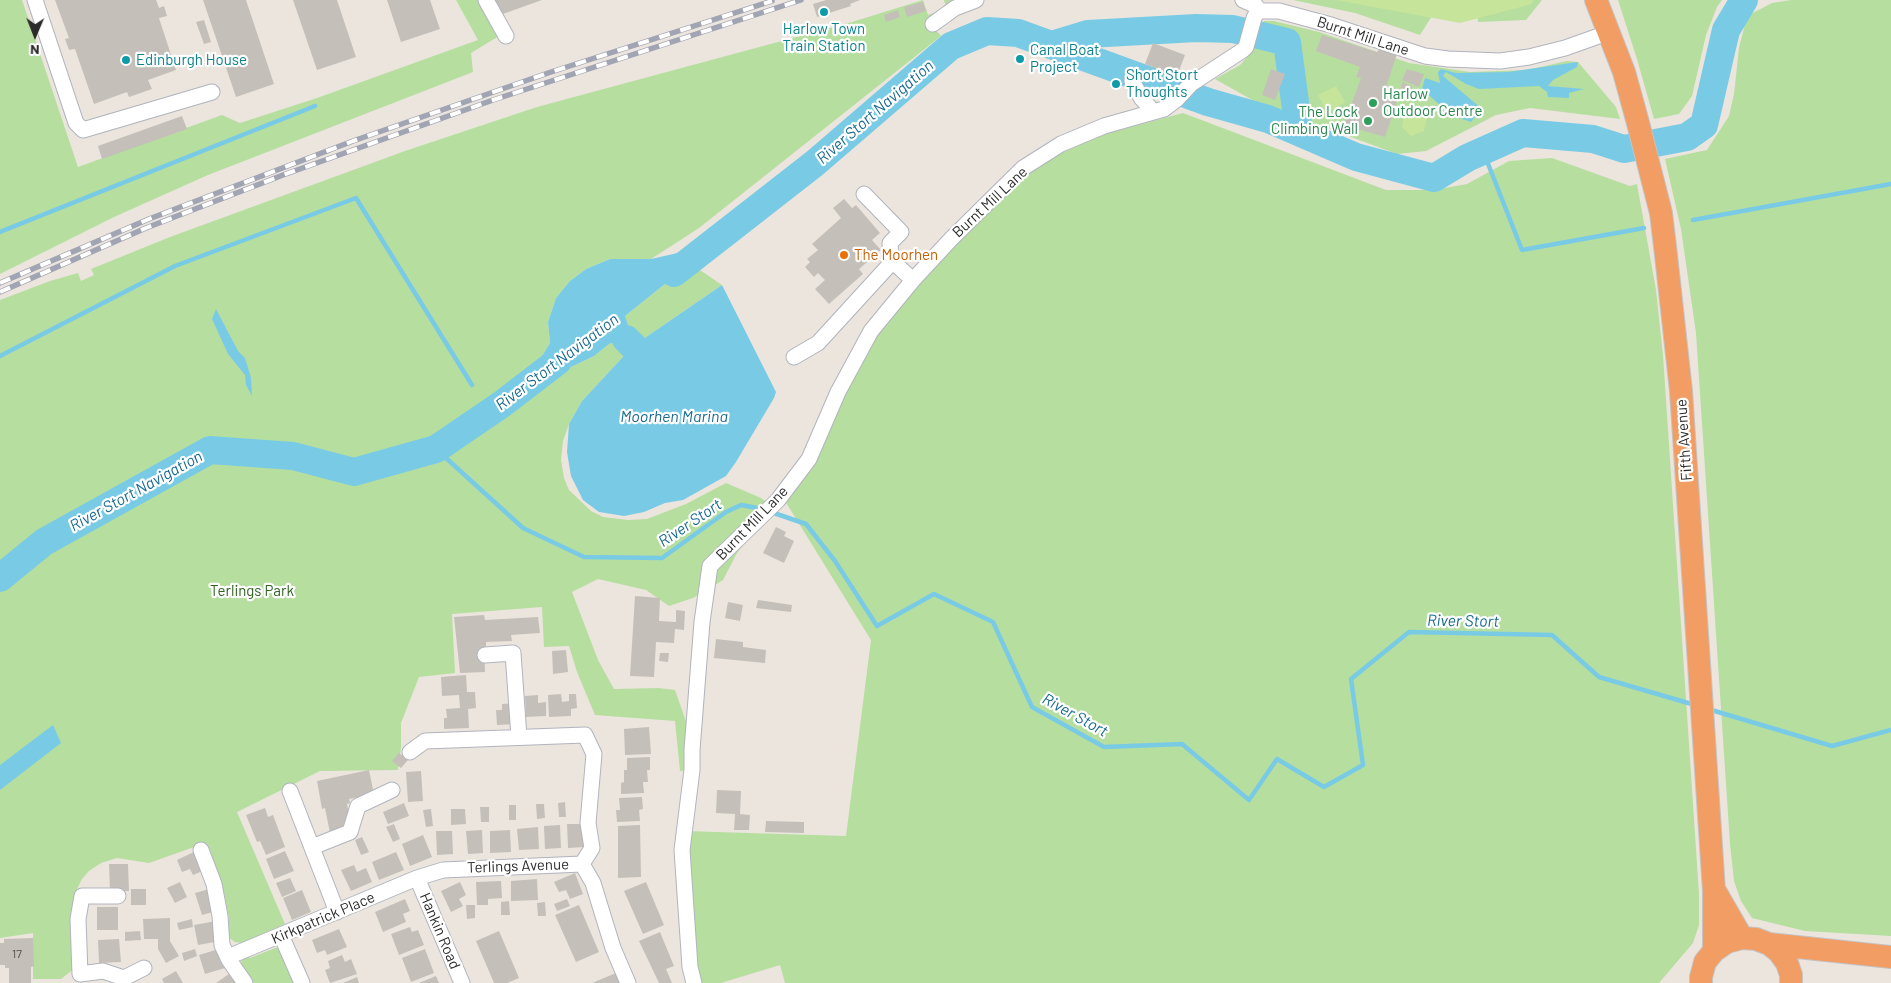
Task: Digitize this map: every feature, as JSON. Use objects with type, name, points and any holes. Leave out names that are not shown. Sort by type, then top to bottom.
[{"type":"highway","name":"Fifth Avenue","points":[[1596,0],[1624,72],[1661,213],[1681,391],[1714,891],[1714,951]]},
{"type":"highway","name":"Fifth Avenue","points":[[1714,891],[1742,938]]},
{"type":"highway","points":[[1699,981],[1706,962],[1714,951],[1727,942],[1742,938],[1756,939],[1769,944],[1891,956]]},
{"type":"highway","points":[[1769,944],[1779,952],[1787,963],[1791,975],[1791,983]]},
{"type":"street","points":[[35,0],[76,123],[83,130],[212,92]]},
{"type":"street","points":[[486,0],[506,36]]},
{"type":"street","points":[[934,24],[955,8],[976,0]]},
{"type":"street","points":[[1243,0],[1256,6],[1257,14]]},
{"type":"street","name":"Burnt Mill Lane","points":[[694,983],[690,967],[682,850],[692,770],[702,622],[710,566],[778,500],[809,459],[838,392],[871,331],[913,280],[952,238],[1024,168],[1061,144],[1104,126],[1158,110],[1176,100],[1191,84],[1240,56],[1257,14],[1269,10],[1288,13],[1331,25],[1425,56],[1448,59],[1500,61],[1528,57],[1565,48],[1610,32]]},
{"type":"street","points":[[1132,81],[1142,99],[1158,110]]},
{"type":"street","points":[[864,194],[901,232],[890,243],[891,260],[913,280]]},
{"type":"street","points":[[794,357],[818,343],[893,261]]},
{"type":"street","points":[[485,655],[513,653],[519,738]]},
{"type":"street","points":[[410,752],[425,741],[585,735],[594,754],[588,823],[592,848],[582,864]]},
{"type":"street","points":[[312,847],[350,832],[358,806],[392,790]]},
{"type":"street","points":[[290,791],[337,912]]},
{"type":"street","points":[[201,850],[214,884],[220,916],[222,944],[245,983]]},
{"type":"street","name":"Terlings Avenue","points":[[417,878],[452,869],[582,864],[594,883],[613,948],[628,983]]},
{"type":"street","name":"Kirkpatrick Place","points":[[228,957],[417,878]]},
{"type":"street","name":"Hankin Road","points":[[417,878],[462,983]]},
{"type":"street","points":[[118,896],[82,896],[78,919],[76,979],[103,971],[124,978],[144,968]]},
{"type":"street","points":[[281,935],[302,983]]},
{"type":"green space","points":[[0,0],[22,0],[78,167],[222,115],[240,123],[317,98],[478,40],[456,0],[478,0],[499,36],[471,53],[473,72],[208,175],[114,217],[0,274]]},
{"type":"green space","name":"Terlings Park","points":[[923,0],[928,15],[946,8],[944,0],[956,0],[955,3],[928,21],[941,36],[699,228],[651,259],[610,259],[586,269],[570,281],[556,298],[548,322],[550,343],[528,373],[529,383],[546,379],[594,356],[609,344],[626,339],[629,328],[625,316],[691,264],[722,285],[633,346],[582,401],[569,424],[563,441],[561,460],[564,478],[569,490],[591,511],[603,517],[628,520],[647,519],[686,504],[726,483],[761,498],[774,507],[737,553],[723,580],[693,598],[669,606],[646,590],[598,579],[572,592],[598,660],[614,689],[659,688],[675,690],[687,724],[698,725],[692,770],[680,771],[675,721],[595,715],[577,672],[569,646],[544,647],[542,607],[452,614],[455,673],[419,677],[401,723],[401,747],[398,770],[320,771],[237,812],[285,924],[241,943],[235,942],[228,937],[229,918],[224,892],[210,850],[206,845],[197,846],[149,863],[117,858],[101,863],[89,871],[77,889],[75,899],[75,968],[61,979],[33,979],[33,933],[0,938],[0,300],[50,281],[78,273],[81,281],[94,275],[91,269],[170,237],[405,151],[537,107],[852,22]]},
{"type":"green space","points":[[1293,0],[1442,0],[1420,35],[1355,13]]},
{"type":"green space","points":[[1336,0],[1533,0],[1532,4],[1460,23]]},
{"type":"green space","points":[[1476,0],[1542,0],[1526,20],[1478,22]]},
{"type":"green space","points":[[1618,0],[1722,0],[1717,7],[1706,35],[1692,96],[1679,114],[1654,119]]},
{"type":"green space","points":[[1791,0],[1891,0],[1891,936],[1805,931],[1752,918],[1741,901],[1734,881],[1730,844],[1696,333],[1681,229],[1665,159],[1707,150],[1729,116],[1734,94],[1739,48],[1747,16],[1772,3]]},
{"type":"green space","points":[[1264,21],[1274,21],[1319,32],[1409,63],[1470,72],[1527,70],[1567,61],[1578,62],[1616,107],[1620,119],[1530,108],[1496,115],[1426,151],[1397,154],[1254,101],[1215,79],[1240,65],[1248,56],[1257,39],[1259,27]]},
{"type":"green space","points":[[1336,86],[1345,102],[1327,112],[1318,95]]},
{"type":"green space","points":[[1417,109],[1427,118],[1424,131],[1411,136],[1402,127],[1404,115]]},
{"type":"green space","points":[[1183,113],[1386,190],[1434,190],[1467,184],[1509,161],[1552,158],[1630,186],[1637,184],[1656,290],[1663,355],[1699,894],[1699,925],[1693,943],[1659,983],[785,983],[780,965],[721,983],[694,983],[684,831],[846,836],[871,640],[785,501],[811,470],[854,364],[897,305],[1006,191],[1048,159],[1105,134]]},
{"type":"green space","points":[[283,945],[299,983],[254,983],[243,969],[242,958],[248,955],[250,958]]},
{"type":"water","points":[[1098,60],[1167,85],[1164,90],[1096,65]]},
{"type":"water","points":[[1578,62],[1577,67],[1553,80],[1548,86],[1584,89],[1569,93],[1569,98],[1548,97],[1547,92],[1539,86],[1479,89],[1466,84],[1446,72],[1443,76],[1482,109],[1471,122],[1451,115],[1422,89],[1425,78],[1440,83],[1438,72],[1441,69],[1456,73],[1508,72]]},
{"type":"water","points":[[691,250],[703,251],[685,270],[625,316],[629,328],[626,339],[609,344],[594,356],[546,379],[529,383],[528,373],[550,343],[548,322],[556,298],[570,281],[586,269],[610,259],[651,259]]},
{"type":"water","name":"Moorhen Marina","points":[[722,285],[776,392],[774,398],[726,476],[683,500],[665,503],[644,512],[624,516],[599,512],[583,500],[571,476],[567,452],[569,424],[582,401],[633,346]]},
{"type":"water","points":[[216,309],[238,351],[245,358],[251,378],[252,396],[246,385],[245,375],[228,354],[212,319]]},
{"type":"water","points":[[53,725],[61,743],[0,790],[0,765]]},
{"type":"building","name":"Edinburgh House","points":[[55,0],[156,0],[159,8],[164,6],[167,16],[159,18],[176,70],[148,80],[152,89],[129,97],[127,92],[94,104],[75,49],[69,50],[65,39],[69,38]]},
{"type":"building","points":[[203,0],[246,0],[274,84],[236,97]]},
{"type":"building","points":[[293,0],[337,0],[356,57],[317,70]]},
{"type":"building","points":[[387,0],[430,0],[440,29],[401,42]]},
{"type":"building","points":[[495,0],[542,0],[500,15]]},
{"type":"building","name":"Harlow Town Train Station","points":[[826,0],[860,0],[850,4],[851,6],[817,17],[813,4]]},
{"type":"building","points":[[923,2],[926,11],[907,17],[904,7]]},
{"type":"building","points":[[898,10],[900,17],[886,22],[884,15]]},
{"type":"building","points":[[204,20],[211,42],[204,44],[196,22]]},
{"type":"building","points":[[1322,35],[1377,52],[1380,48],[1397,54],[1383,96],[1397,101],[1385,137],[1344,125],[1361,78],[1356,77],[1360,67],[1316,51]]},
{"type":"building","points":[[1153,43],[1185,55],[1177,76],[1145,64]]},
{"type":"building","points":[[1271,69],[1285,74],[1275,100],[1262,95]]},
{"type":"building","points":[[1407,69],[1424,74],[1419,87],[1402,80]]},
{"type":"building","points":[[1403,82],[1413,87],[1410,93],[1416,96],[1413,101],[1397,96]]},
{"type":"building","points":[[182,116],[187,129],[102,159],[98,146]]},
{"type":"building","name":"The Moorhen","points":[[844,199],[852,208],[856,205],[880,233],[872,240],[881,250],[859,269],[863,274],[829,304],[815,289],[825,280],[818,273],[814,277],[805,267],[810,262],[807,259],[818,250],[812,244],[841,218],[833,208]]},
{"type":"building","points":[[776,527],[786,532],[784,536],[794,541],[784,563],[763,553]]},
{"type":"building","points":[[635,596],[660,598],[659,621],[676,622],[676,610],[685,611],[684,630],[675,629],[674,643],[656,642],[654,677],[630,676]]},
{"type":"building","points":[[758,600],[792,605],[791,612],[756,608]]},
{"type":"building","points":[[728,602],[743,605],[740,621],[725,618]]},
{"type":"building","points":[[484,615],[485,620],[538,617],[540,633],[511,635],[512,641],[486,642],[486,647],[484,647],[485,672],[460,673],[454,617]]},
{"type":"building","points":[[716,639],[743,642],[743,647],[766,650],[765,663],[714,658]]},
{"type":"building","points":[[566,650],[568,672],[553,674],[552,651]]},
{"type":"building","points":[[660,653],[669,653],[668,662],[659,661]]},
{"type":"building","points":[[466,675],[467,692],[475,692],[476,708],[468,709],[469,728],[444,729],[444,718],[447,718],[446,709],[460,708],[459,695],[442,696],[441,677]]},
{"type":"building","points":[[561,694],[562,702],[569,701],[569,694],[576,694],[577,708],[571,709],[571,716],[549,717],[548,695]]},
{"type":"building","points":[[538,695],[538,703],[546,702],[546,716],[526,717],[525,696]]},
{"type":"building","points":[[516,703],[517,724],[497,725],[496,710],[502,710],[502,704]]},
{"type":"building","points":[[649,727],[651,754],[625,755],[624,729]]},
{"type":"building","points":[[399,753],[408,760],[401,768],[392,761]]},
{"type":"building","points":[[650,757],[650,770],[647,770],[648,782],[643,782],[644,793],[621,794],[624,770],[627,770],[627,758]]},
{"type":"building","points":[[369,770],[374,794],[349,799],[350,803],[347,804],[352,829],[330,833],[325,808],[322,809],[317,781]]},
{"type":"building","points":[[421,771],[423,801],[408,802],[406,772]]},
{"type":"building","points":[[717,790],[741,791],[740,814],[750,815],[749,830],[734,830],[735,814],[716,813]]},
{"type":"building","points":[[642,797],[643,809],[639,810],[640,821],[617,822],[616,810],[620,810],[619,798]]},
{"type":"building","points":[[565,802],[566,817],[559,817],[558,803]]},
{"type":"building","points":[[404,803],[409,816],[388,824],[383,812]]},
{"type":"building","points":[[536,804],[544,804],[545,818],[537,819]]},
{"type":"building","points":[[509,805],[516,805],[516,820],[509,820]]},
{"type":"building","points":[[480,807],[489,807],[489,822],[481,822]]},
{"type":"building","points":[[265,808],[268,817],[273,815],[285,847],[266,855],[260,841],[257,842],[246,815]]},
{"type":"building","points":[[431,809],[433,826],[426,827],[423,810]]},
{"type":"building","points":[[451,809],[465,809],[466,824],[451,825]]},
{"type":"building","points":[[766,821],[804,822],[804,833],[765,832]]},
{"type":"building","points":[[394,824],[400,839],[393,842],[386,827]]},
{"type":"building","points":[[567,824],[583,824],[584,847],[568,848]]},
{"type":"building","points":[[560,825],[561,848],[545,849],[544,826]]},
{"type":"building","points":[[640,825],[641,877],[618,878],[618,826]]},
{"type":"building","points":[[538,827],[539,849],[519,850],[517,829]]},
{"type":"building","points":[[482,830],[483,853],[468,854],[466,831]]},
{"type":"building","points":[[510,830],[511,852],[490,853],[490,831]]},
{"type":"building","points":[[436,831],[452,831],[453,854],[437,855]]},
{"type":"building","points":[[423,835],[432,857],[410,866],[402,844]]},
{"type":"building","points":[[362,837],[369,852],[361,855],[355,840]]},
{"type":"building","points":[[198,850],[207,869],[193,875],[190,869],[182,872],[177,860]]},
{"type":"building","points":[[285,851],[294,871],[274,879],[266,859]]},
{"type":"building","points":[[396,852],[404,870],[379,880],[372,862]]},
{"type":"building","points":[[109,864],[128,864],[129,891],[110,891]]},
{"type":"building","points":[[354,865],[357,872],[366,868],[372,882],[351,891],[341,870]]},
{"type":"building","points":[[575,873],[583,894],[570,899],[566,890],[559,892],[554,882]]},
{"type":"building","points":[[290,878],[296,891],[282,897],[276,883]]},
{"type":"building","points":[[537,879],[538,900],[511,901],[511,881]]},
{"type":"building","points":[[501,881],[502,898],[488,899],[488,905],[477,905],[476,882]]},
{"type":"building","points":[[180,882],[187,897],[175,903],[167,888]]},
{"type":"building","points":[[460,882],[466,895],[459,899],[463,906],[451,912],[441,891]]},
{"type":"building","points":[[646,882],[664,925],[643,934],[624,891]]},
{"type":"building","points":[[213,888],[220,910],[202,915],[195,893]]},
{"type":"building","points":[[131,889],[146,889],[146,905],[131,905]]},
{"type":"building","points":[[302,890],[311,912],[292,920],[283,898]]},
{"type":"building","points":[[405,899],[410,911],[403,914],[406,922],[383,932],[375,912]]},
{"type":"building","points":[[567,899],[570,906],[557,911],[554,904]]},
{"type":"building","points":[[509,901],[510,915],[501,915],[501,902]]},
{"type":"building","points":[[545,902],[546,916],[538,916],[537,903]]},
{"type":"building","points":[[466,905],[475,905],[475,918],[467,919]]},
{"type":"building","points":[[579,905],[599,952],[576,962],[555,915]]},
{"type":"building","points":[[97,907],[118,907],[118,930],[97,930]]},
{"type":"building","points":[[170,918],[170,941],[179,956],[166,963],[158,949],[158,939],[144,939],[143,919]]},
{"type":"building","points":[[192,919],[193,927],[179,930],[177,923]]},
{"type":"building","points":[[216,921],[220,941],[198,945],[194,925]]},
{"type":"building","points":[[410,927],[412,932],[418,930],[424,945],[399,955],[391,934]]},
{"type":"building","points":[[339,929],[347,947],[327,955],[325,950],[317,953],[312,940]]},
{"type":"building","points":[[140,931],[141,940],[125,941],[125,932]]},
{"type":"building","points":[[499,931],[519,978],[507,983],[494,983],[476,941]]},
{"type":"building","points":[[660,932],[674,966],[666,969],[672,983],[659,983],[639,941]]},
{"type":"building","points":[[33,938],[34,966],[31,967],[31,983],[9,983],[9,968],[5,968],[5,965],[0,965],[0,943],[4,943],[4,939]]},
{"type":"building","points":[[119,939],[121,962],[99,963],[98,940]]},
{"type":"building","points":[[195,949],[197,956],[184,961],[182,953]]},
{"type":"building","points":[[219,949],[225,968],[205,974],[199,955]]},
{"type":"building","points":[[425,949],[434,973],[411,982],[402,958]]},
{"type":"building","points":[[342,955],[345,962],[351,959],[357,974],[330,983],[325,970],[330,968],[328,961]]},
{"type":"building","points":[[176,971],[183,983],[164,983],[162,979]]},
{"type":"building","points":[[616,973],[620,983],[592,983]]},
{"type":"building","points":[[229,974],[236,983],[216,983]]},
{"type":"building","points":[[436,976],[439,983],[419,983]]},
{"type":"building","points":[[357,977],[359,983],[343,983]]},
{"type":"waterway","name":"River Stort Navigation","points":[[674,273],[815,163],[951,46],[987,31],[1018,33],[1208,102],[1268,119],[1356,157],[1434,178],[1467,158],[1523,133],[1593,139],[1624,149],[1687,137],[1704,125],[1726,30],[1744,0]]},
{"type":"waterway","points":[[1052,45],[1088,34],[1196,28],[1233,29],[1287,42],[1299,132]]},
{"type":"waterway","points":[[0,232],[315,106]]},
{"type":"waterway","points":[[1483,151],[1522,250],[1644,228]]},
{"type":"waterway","points":[[1693,220],[1891,184]]},
{"type":"waterway","points":[[0,356],[175,266],[356,198],[472,385]]},
{"type":"waterway","points":[[626,339],[633,346]]},
{"type":"waterway","name":"River Stort Navigation","points":[[0,578],[44,542],[210,450],[293,456],[354,472],[436,449],[502,404],[558,361]]},
{"type":"waterway","name":"River Stort","points":[[436,449],[523,528],[584,557],[662,558],[726,512],[741,505],[763,509]]},
{"type":"waterway","name":"River Stort","points":[[771,512],[806,524],[835,561],[877,626],[934,594],[993,622],[1032,707],[1104,747],[1182,744],[1249,800],[1277,759],[1324,787],[1363,765],[1351,679],[1409,632],[1552,635],[1599,677],[1695,705]]},
{"type":"waterway","name":"River Stort","points":[[1708,709],[1832,746],[1891,730]]},
{"type":"railway","points":[[0,292],[146,228],[283,175],[493,100],[801,0]]},
{"type":"railway","points":[[0,283],[149,219],[353,141],[548,73],[772,1]]},
{"type":"place","name":"Harlow Town Train Station","points":[[824,12]]},
{"type":"place","name":"Canal Boat Project","points":[[1020,59]]},
{"type":"place","name":"Edinburgh House","points":[[126,60]]},
{"type":"place","name":"Short Stort Thoughts","points":[[1116,84]]},
{"type":"place","name":"Harlow Outdoor Centre","points":[[1373,103]]},
{"type":"place","name":"The Lock Climbing Wall","points":[[1368,121]]},
{"type":"place","name":"The Moorhen","points":[[844,255]]}]
